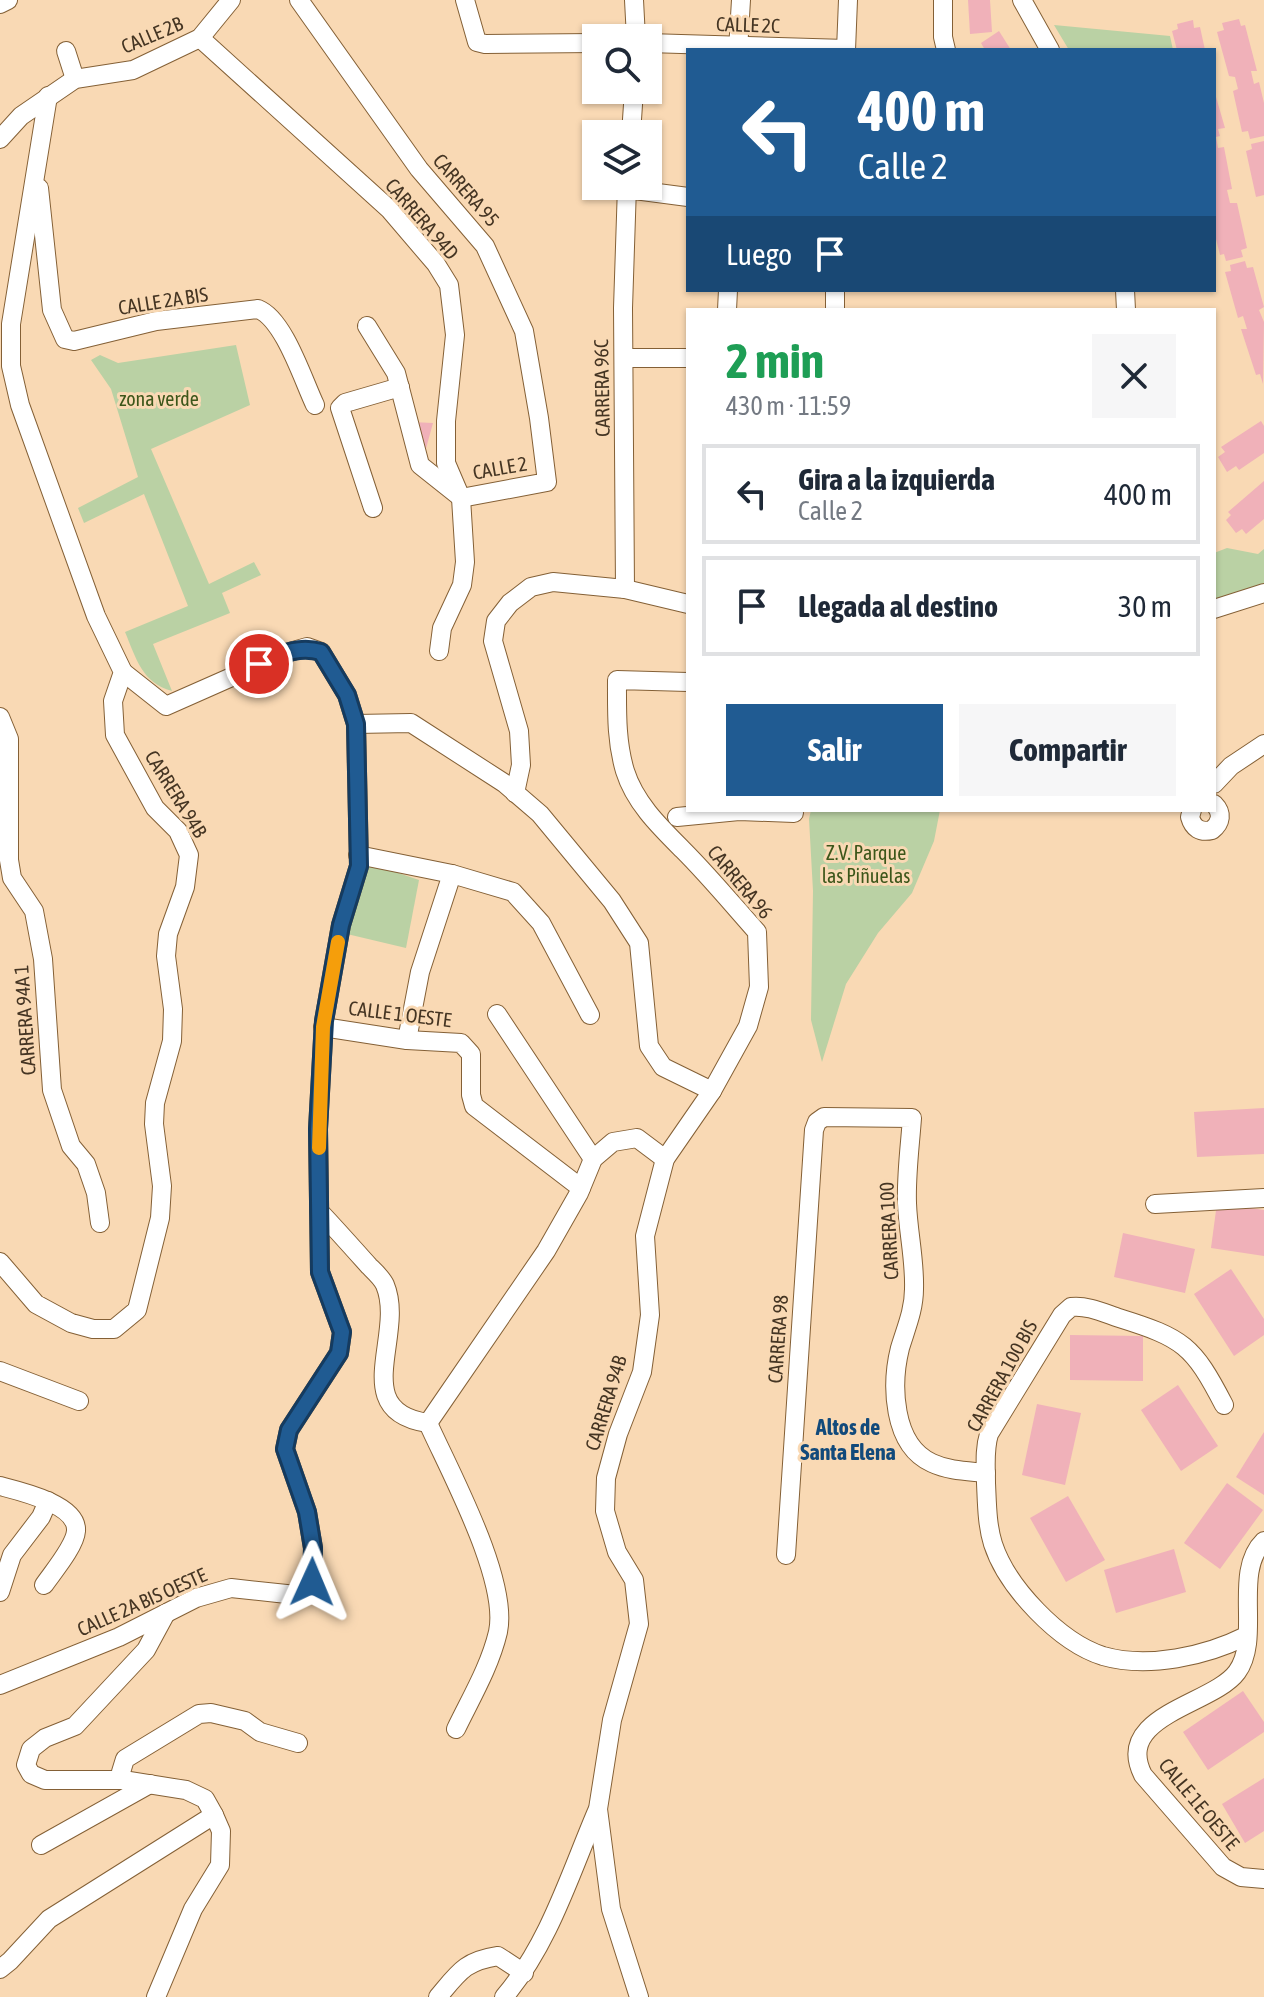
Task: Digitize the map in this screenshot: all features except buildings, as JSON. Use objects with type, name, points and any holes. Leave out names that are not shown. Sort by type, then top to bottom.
[{"type":"street","points":[[0,4],[8,0]]},
{"type":"street","points":[[200,38],[231,0]]},
{"type":"street","name":"CARRERA 95","points":[[299,0],[419,169],[485,246],[524,331],[547,482]]},
{"type":"street","points":[[465,0],[477,42],[582,43]]},
{"type":"street","points":[[634,0],[635,24]]},
{"type":"street","points":[[738,48],[741,0]]},
{"type":"street","points":[[846,48],[848,0]]},
{"type":"street","points":[[943,0],[946,48]]},
{"type":"street","points":[[1022,0],[1049,48]]},
{"type":"street","name":"CALLE 2B","points":[[0,139],[21,116],[75,79],[133,70],[200,38]]},
{"type":"street","name":"CARRERA 94D","points":[[200,38],[389,209],[436,264],[449,285],[455,335],[446,421],[446,463],[461,498],[465,562],[462,585],[442,628],[439,651]]},
{"type":"street","name":"CALLE 2C","points":[[662,44],[738,48]]},
{"type":"street","points":[[66,51],[75,79]]},
{"type":"street","points":[[48,96],[11,324],[11,366],[20,405],[96,616],[123,672],[166,706],[286,653],[307,647],[321,652],[347,695],[356,724],[359,866],[341,925],[323,1027],[318,1129],[319,1211],[385,1283],[389,1320],[384,1392],[391,1408],[407,1420],[428,1423]]},
{"type":"street","name":"CALLE 2A BIS","points":[[37,161],[52,310],[65,339],[74,341],[156,321],[258,309],[268,313],[278,326],[315,405]]},
{"type":"street","points":[[662,193],[686,197]]},
{"type":"street","name":"CARRERA 96C","points":[[625,589],[627,200]]},
{"type":"street","points":[[367,326],[396,373],[420,465],[461,498]]},
{"type":"street","points":[[624,358],[686,358]]},
{"type":"street","points":[[373,508],[340,408],[345,403],[400,387]]},
{"type":"street","name":"CALLE 2","points":[[461,498],[547,482]]},
{"type":"street","points":[[515,793],[521,765],[519,731],[493,641],[496,621],[510,603],[531,587],[553,582],[625,589],[686,604]]},
{"type":"street","points":[[1216,608],[1264,593]]},
{"type":"street","name":"CARRERA 94B","points":[[0,1262],[36,1304],[71,1323],[93,1329],[114,1329],[137,1310],[160,1218],[162,1186],[154,1124],[155,1103],[172,1041],[173,1009],[166,956],[168,934],[185,887],[189,855],[178,831],[155,808],[115,735],[113,701],[123,672]]},
{"type":"street","name":"CARRERA 96","points":[[665,1159],[712,1091],[748,1026],[759,987],[757,932],[667,835],[641,803],[626,774],[617,734],[617,680],[686,682]]},
{"type":"street","name":"CARRERA 94A 1","points":[[0,717],[9,739],[9,860],[12,878],[34,911],[43,959],[52,1090],[71,1146],[86,1164],[96,1193],[100,1223]]},
{"type":"street","points":[[356,724],[411,723],[515,793],[540,814],[612,901],[639,943],[649,1046],[663,1067],[712,1091]]},
{"type":"street","points":[[1216,782],[1231,766],[1264,744]]},
{"type":"street","points":[[1191,812],[1190,817],[1195,828],[1212,830],[1220,816],[1216,808]]},
{"type":"street","points":[[667,835],[682,810]]},
{"type":"street","points":[[766,812],[794,813]]},
{"type":"street","points":[[358,855],[452,874],[513,892],[541,923],[590,1015]]},
{"type":"street","points":[[407,1040],[420,972],[452,874]]},
{"type":"street","points":[[497,1014],[593,1159]]},
{"type":"street","name":"CALLE 1 OESTE","points":[[323,1027],[407,1040],[461,1043],[471,1054],[474,1106],[581,1188]]},
{"type":"street","name":"CARRERA 98","points":[[786,1555],[815,1126],[820,1119],[828,1116],[912,1118]]},
{"type":"street","name":"CARRERA 100","points":[[912,1118],[907,1205],[914,1294],[897,1363],[898,1415],[906,1438],[928,1462],[955,1470],[986,1473]]},
{"type":"street","points":[[428,1423],[546,1251],[581,1188],[593,1159],[613,1142],[637,1138],[665,1159]]},
{"type":"street","name":"CARRERA 94B","points":[[639,1997],[611,1909],[598,1809],[612,1720],[639,1624],[634,1580],[617,1552],[605,1511],[606,1478],[618,1434],[642,1372],[650,1315],[645,1236],[665,1159]]},
{"type":"street","points":[[1155,1204],[1264,1198]]},
{"type":"street","name":"CALLE 2A BIS OESTE","points":[[0,1685],[119,1637],[196,1598],[231,1588],[307,1594],[312,1582],[313,1548],[307,1512],[285,1449],[289,1430],[339,1353],[342,1332],[320,1272],[319,1211]]},
{"type":"street","name":"CARRERA 100 BIS","points":[[986,1473],[989,1434],[1062,1315],[1071,1307],[1086,1308],[1175,1338],[1198,1358],[1224,1405]]},
{"type":"street","points":[[0,1371],[79,1401]]},
{"type":"street","points":[[428,1423],[487,1554],[496,1590],[499,1629],[488,1662],[456,1729]]},
{"type":"street","points":[[986,1473],[989,1529],[1003,1566],[1044,1618],[1081,1645],[1104,1656],[1148,1660],[1194,1655],[1246,1636],[1250,1568],[1254,1554],[1264,1541]]},
{"type":"street","points":[[0,1486],[48,1501],[74,1521],[76,1531],[72,1542],[44,1585]]},
{"type":"street","points":[[0,1592],[6,1553],[41,1517],[48,1501]]},
{"type":"street","points":[[156,1997],[193,1909],[220,1865],[221,1831],[214,1815],[205,1799],[186,1790],[123,1780],[45,1780],[31,1774],[26,1765],[31,1749],[45,1738],[75,1726],[146,1650],[166,1613]]},
{"type":"street","name":"CALLE 1E OESTE","points":[[1246,1636],[1243,1660],[1235,1675],[1154,1724],[1144,1735],[1138,1751],[1139,1767],[1228,1871],[1241,1877],[1264,1879]]},
{"type":"street","points":[[123,1780],[121,1772],[125,1759],[199,1714],[211,1713],[245,1721],[260,1732],[298,1743]]},
{"type":"street","points":[[41,1845],[150,1784]]},
{"type":"street","points":[[504,1997],[540,1947],[598,1809]]},
{"type":"street","points":[[0,1969],[49,1919],[214,1815]]},
{"type":"street","points":[[438,1997],[476,1959],[498,1956],[524,1973]]},
{"type":"green space","points":[[1054,25],[1170,36],[1173,48],[1068,48]]},
{"type":"green space","name":"zona verde","points":[[236,345],[250,405],[151,449],[209,584],[254,562],[261,575],[222,593],[230,613],[153,644],[172,691],[147,676],[125,632],[188,606],[144,494],[84,523],[78,508],[138,477],[111,389],[91,360],[100,355],[118,363]]},
{"type":"green space","points":[[1227,548],[1258,554],[1264,549],[1264,590],[1216,606],[1216,552]]},
{"type":"green space","name":"Z.V. Parque las Piñuelas","points":[[811,812],[940,812],[934,841],[912,893],[878,933],[846,984],[822,1062],[811,1020],[813,891]]},
{"type":"green space","points":[[369,863],[419,880],[406,948],[347,934]]},
{"type":"slow traffic","points":[[319,1148],[323,1027],[338,942]]},
{"type":"district","name":"Altos de Santa Elena","points":[[848,1440]]},
{"type":"route","points":[[259,664],[307,647],[321,652],[347,695],[356,724],[359,866],[341,925],[324,1021],[318,1129],[320,1272],[342,1332],[339,1353],[289,1430],[285,1449],[307,1512],[313,1548],[312,1582]]}]
